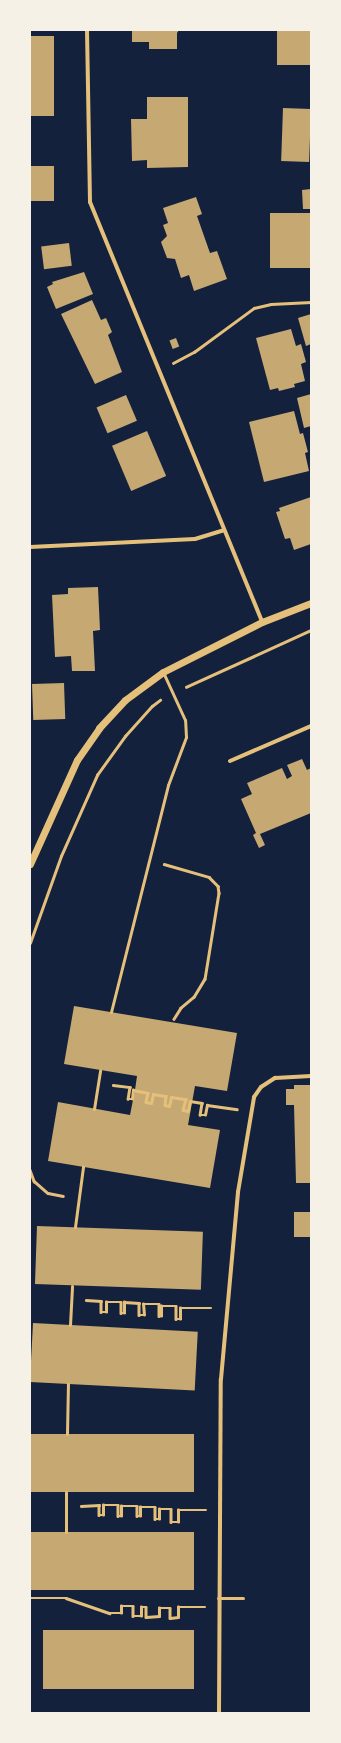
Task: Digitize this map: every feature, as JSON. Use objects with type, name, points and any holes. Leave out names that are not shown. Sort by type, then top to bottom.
[{"type":"street","points":[[87,30],[90,202],[157,369],[262,622]]},
{"type":"street","points":[[30,547],[195,539],[224,530]]},
{"type":"street","points":[[30,864],[50,816],[86,745],[125,700],[163,672],[262,622],[311,603]]},
{"type":"street","points":[[230,762],[311,726]]},
{"type":"street","points":[[219,1713],[218,1598],[221,1379],[226,1308],[238,1192],[254,1097],[261,1087],[275,1078],[311,1076]]},
{"type":"lane","points":[[111,1012],[166,793],[186,737],[185,720],[163,672]]},
{"type":"lane","points":[[94,1108],[100,1070]]},
{"type":"lane","points":[[75,1227],[84,1167]]},
{"type":"lane","points":[[70,1325],[72,1286]]},
{"type":"lane","points":[[67,1434],[68,1384]]},
{"type":"lane","points":[[66,1492],[66,1532]]},
{"type":"lane","points":[[218,1598],[243,1598]]},
{"type":"path","points":[[157,369],[194,352],[254,308],[271,304],[311,302]]},
{"type":"path","points":[[30,943],[64,848],[96,775],[147,710],[172,693],[311,630]]},
{"type":"path","points":[[161,863],[209,877],[218,886],[219,893],[205,979],[194,997],[181,1008],[174,1019]]},
{"type":"path","points":[[98,1082],[130,1087],[128,1099],[132,1099],[133,1090],[148,1093],[146,1102],[151,1103],[153,1094],[166,1096],[165,1105],[169,1106],[171,1097],[186,1099],[183,1110],[188,1111],[190,1101],[202,1103],[200,1115],[205,1115],[207,1104],[251,1111]]},
{"type":"path","points":[[30,1170],[34,1181],[48,1193],[79,1200]]},
{"type":"path","points":[[72,1300],[101,1301],[101,1312],[106,1312],[106,1302],[122,1302],[121,1313],[124,1313],[124,1302],[139,1303],[139,1315],[144,1315],[144,1304],[158,1304],[158,1316],[161,1316],[162,1306],[176,1306],[176,1319],[180,1319],[180,1308],[226,1308]]},
{"type":"path","points":[[66,1506],[99,1506],[99,1515],[103,1515],[103,1506],[118,1506],[118,1516],[121,1516],[121,1506],[137,1506],[137,1516],[140,1516],[140,1507],[155,1507],[155,1519],[159,1519],[159,1508],[171,1508],[171,1522],[178,1522],[178,1510],[219,1509]]},
{"type":"path","points":[[30,1598],[66,1598],[109,1613],[121,1613],[121,1606],[133,1606],[133,1616],[141,1616],[141,1607],[146,1607],[146,1617],[159,1616],[159,1608],[170,1608],[170,1618],[178,1617],[178,1607],[218,1607]]},
{"type":"building","points":[[132,30],[179,30],[177,33],[177,49],[149,49],[149,42],[132,42]]},
{"type":"building","points":[[277,30],[311,30],[311,65],[277,65]]},
{"type":"building","points":[[30,36],[54,36],[54,116],[30,116]]},
{"type":"building","points":[[147,97],[188,97],[188,167],[147,168],[147,160],[132,161],[131,119],[147,119]]},
{"type":"building","points":[[283,108],[311,109],[309,162],[281,161]]},
{"type":"building","points":[[30,166],[54,166],[54,201],[30,201]]},
{"type":"building","points":[[311,189],[311,209],[303,209],[302,190]]},
{"type":"building","points":[[196,197],[202,214],[197,216],[210,253],[217,251],[227,279],[194,291],[189,275],[181,278],[175,259],[167,258],[161,242],[167,236],[163,225],[168,223],[163,208]]},
{"type":"building","points":[[270,213],[311,213],[311,268],[270,268]]},
{"type":"building","points":[[69,243],[72,266],[44,269],[41,246]]},
{"type":"building","points":[[84,272],[93,294],[56,309],[47,287],[53,284],[52,282]]},
{"type":"building","points":[[92,300],[101,320],[106,318],[112,332],[108,335],[122,372],[95,384],[61,314]]},
{"type":"building","points":[[311,314],[311,344],[306,346],[298,318]]},
{"type":"building","points":[[291,329],[296,346],[301,344],[306,362],[301,364],[305,381],[294,384],[295,387],[279,391],[278,388],[270,390],[256,338]]},
{"type":"building","points":[[176,338],[179,346],[173,349],[169,341]]},
{"type":"building","points":[[311,394],[311,426],[304,428],[297,398]]},
{"type":"building","points":[[126,395],[137,421],[107,433],[97,408]]},
{"type":"building","points":[[294,411],[300,434],[303,433],[308,452],[305,453],[309,471],[264,482],[249,422]]},
{"type":"building","points":[[147,431],[166,476],[131,491],[112,446]]},
{"type":"building","points":[[311,497],[311,544],[294,550],[290,538],[285,539],[276,512],[280,511],[279,508]]},
{"type":"building","points":[[98,587],[100,630],[93,631],[95,671],[72,671],[71,656],[55,657],[52,595],[68,594],[68,588]]},
{"type":"building","points":[[64,683],[65,719],[33,720],[32,684]]},
{"type":"building","points":[[302,759],[307,770],[311,768],[311,813],[260,834],[265,845],[259,848],[253,835],[256,833],[241,799],[252,794],[247,783],[282,768],[287,779],[292,776],[287,765]]},
{"type":"building","points":[[74,1006],[237,1033],[227,1091],[195,1086],[188,1125],[220,1130],[210,1188],[48,1161],[58,1102],[130,1115],[135,1090],[137,1076],[64,1064]]},
{"type":"building","points":[[294,1085],[311,1085],[311,1183],[296,1183],[294,1105],[286,1105],[286,1089],[294,1089]]},
{"type":"building","points":[[294,1212],[311,1212],[311,1237],[294,1237]]},
{"type":"building","points":[[37,1226],[203,1232],[201,1290],[35,1284]]},
{"type":"building","points":[[33,1323],[198,1332],[195,1391],[30,1382]]},
{"type":"building","points":[[30,1434],[194,1434],[194,1492],[30,1492]]},
{"type":"building","points":[[30,1532],[194,1532],[194,1590],[30,1590]]},
{"type":"building","points":[[43,1630],[194,1630],[194,1689],[43,1689]]}]
